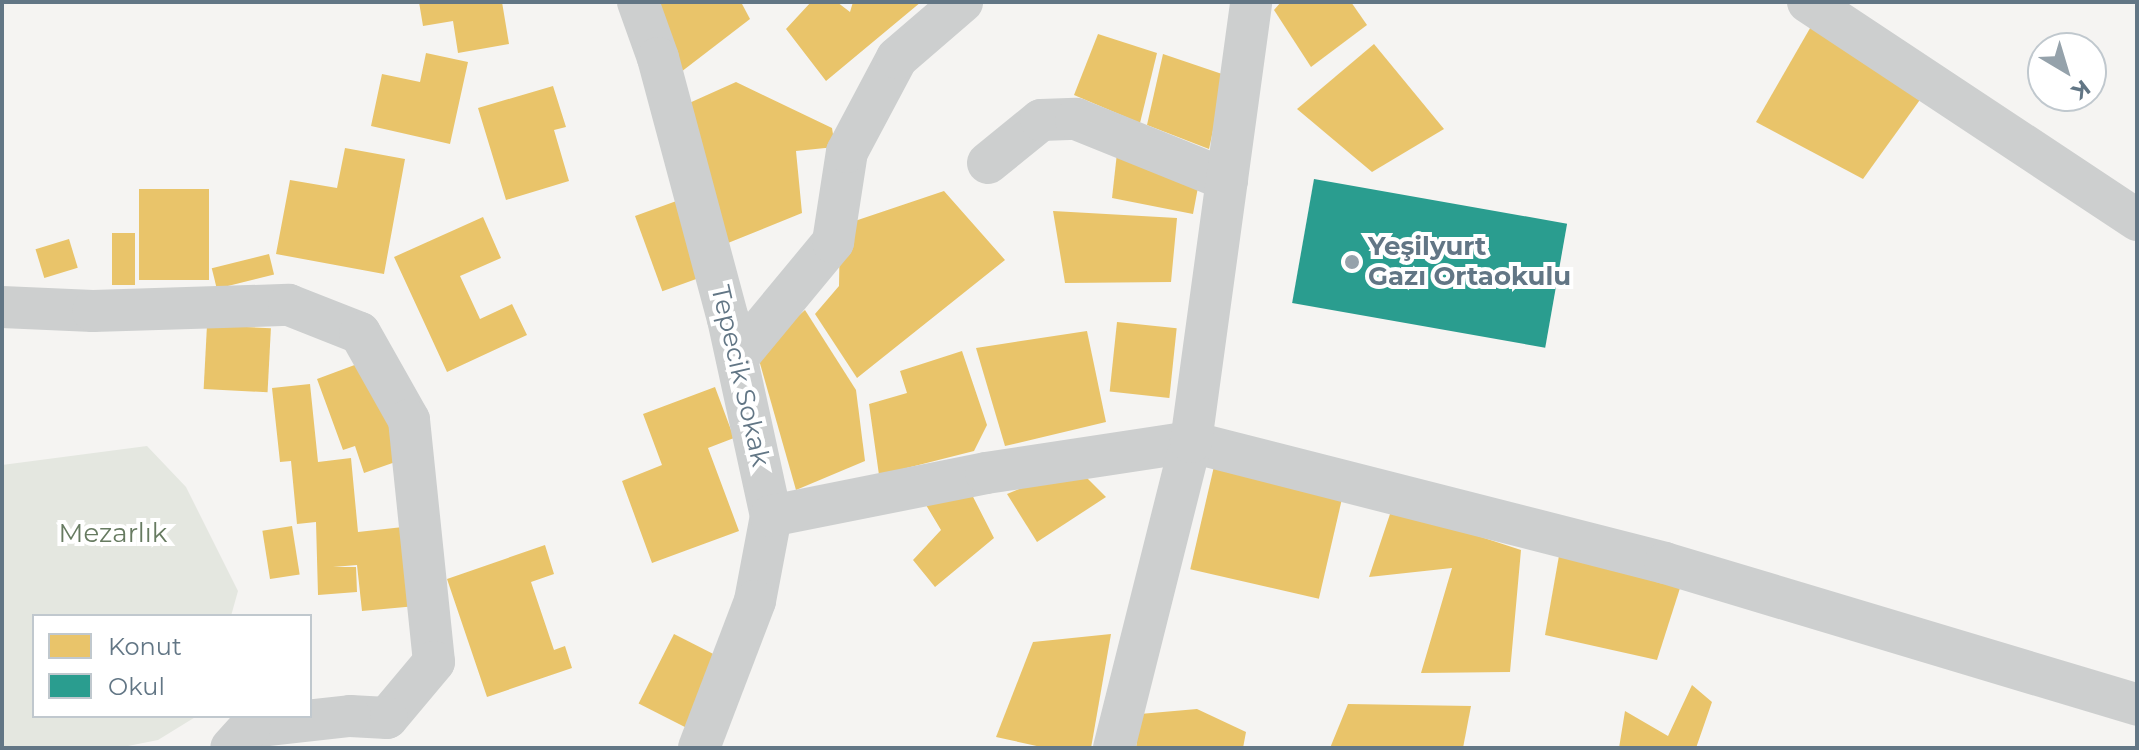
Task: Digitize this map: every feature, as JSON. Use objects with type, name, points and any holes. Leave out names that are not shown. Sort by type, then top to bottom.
[{"type":"street","name":"Tepecik Sokak","points":[[638,2],[658,58],[737,358],[771,516],[755,601],[699,748]]},
{"type":"street","points":[[737,358],[833,242],[847,152],[897,58],[962,2]]},
{"type":"street","points":[[1114,748],[1191,442],[1251,2]]},
{"type":"street","points":[[1808,2],[2137,220]]},
{"type":"street","points":[[988,163],[1041,120],[1076,119],[1227,180]]},
{"type":"street","points":[[2,307],[93,311],[289,305],[360,333],[409,420],[434,662],[387,718],[350,716],[250,727],[231,748]]},
{"type":"street","points":[[771,516],[986,473],[1191,442],[1665,563],[2137,705]]},
{"type":"green space","name":"Mezarlık","points":[[147,446],[186,487],[238,591],[232,614],[32,614],[32,718],[194,718],[158,740],[118,748],[2,748],[2,465]]},
{"type":"building: Konut","points":[[419,2],[502,2],[509,44],[458,53],[453,21],[423,26]]},
{"type":"building: Konut","points":[[655,2],[741,2],[750,19],[681,72]]},
{"type":"building: Konut","points":[[811,2],[837,2],[850,12],[853,2],[921,2],[826,81],[786,29]]},
{"type":"building: Konut","points":[[1281,2],[1351,2],[1367,25],[1311,67],[1274,10]]},
{"type":"building: Konut","points":[[1813,23],[1922,97],[1863,179],[1756,122]]},
{"type":"building: Konut","points":[[1098,34],[1157,53],[1140,123],[1074,95]]},
{"type":"building: Konut","points":[[1374,44],[1444,129],[1372,172],[1297,109]]},
{"type":"building: Konut","points":[[426,53],[468,62],[450,144],[371,126],[382,74],[420,82]]},
{"type":"building: Konut","points":[[1163,54],[1225,75],[1209,149],[1147,125]]},
{"type":"building: Konut","points":[[736,82],[832,128],[835,147],[796,151],[802,213],[723,245],[687,104]]},
{"type":"building: Konut","points":[[553,86],[566,127],[554,130],[569,181],[506,200],[478,108]]},
{"type":"building: Konut","points":[[1120,126],[1204,155],[1193,214],[1112,198]]},
{"type":"building: Konut","points":[[345,148],[405,159],[384,274],[276,254],[290,180],[337,188]]},
{"type":"building: Konut","points":[[139,189],[209,189],[209,280],[139,280]]},
{"type":"building: Konut","points":[[944,191],[1005,260],[857,378],[815,314],[839,286],[840,226]]},
{"type":"building: Konut","points":[[682,199],[709,274],[662,291],[635,216]]},
{"type":"building: Konut","points":[[1053,211],[1177,218],[1171,282],[1065,283]]},
{"type":"building: Konut","points":[[483,217],[501,258],[460,276],[480,319],[512,304],[527,335],[447,372],[394,257]]},
{"type":"building: Konut","points":[[112,233],[135,233],[135,285],[112,285]]},
{"type":"building: Konut","points":[[69,239],[78,268],[44,278],[36,249]]},
{"type":"building: Konut","points":[[269,254],[274,274],[217,289],[212,268]]},
{"type":"building: Konut","points":[[805,310],[856,390],[865,461],[796,490],[757,353]]},
{"type":"building: Konut","points":[[1117,322],[1177,328],[1169,398],[1110,392]]},
{"type":"building: Konut","points":[[207,325],[271,328],[268,392],[204,389]]},
{"type":"building: Konut","points":[[1087,331],[1106,422],[1005,446],[976,348]]},
{"type":"building: Konut","points":[[962,351],[987,425],[974,451],[879,475],[869,404],[907,393],[900,371]]},
{"type":"building: Konut","points":[[368,360],[421,453],[364,473],[355,446],[343,450],[317,379]]},
{"type":"building: Konut","points":[[310,384],[318,462],[351,458],[358,532],[430,524],[438,604],[362,611],[357,565],[333,567],[356,567],[357,592],[318,595],[316,522],[297,524],[291,461],[280,462],[272,388]]},
{"type":"building: Konut","points":[[715,387],[734,438],[708,448],[739,531],[652,563],[622,481],[662,465],[643,414]]},
{"type":"building: Konut","points":[[1215,462],[1344,492],[1319,599],[1190,569]]},
{"type":"building: Konut","points":[[1075,466],[1106,497],[1037,542],[1007,494]]},
{"type":"building: Konut","points":[[967,485],[994,538],[935,587],[913,560],[941,530],[923,500]]},
{"type":"building: Konut","points":[[1392,508],[1521,550],[1510,672],[1421,673],[1452,568],[1369,577]]},
{"type":"building: Konut","points":[[292,526],[300,574],[270,579],[262,531]]},
{"type":"building: Konut","points":[[545,545],[554,574],[531,582],[554,650],[565,646],[572,668],[487,697],[447,579]]},
{"type":"building: Konut","points":[[1560,550],[1681,585],[1657,660],[1545,635]]},
{"type":"building: Konut","points":[[674,634],[726,660],[690,730],[639,703]]},
{"type":"building: Konut","points":[[1111,634],[1091,748],[1046,748],[996,737],[1033,642]]},
{"type":"building: Konut","points":[[1692,685],[1712,702],[1696,748],[1619,748],[1625,711],[1668,736]]},
{"type":"building: Konut","points":[[1348,704],[1471,706],[1463,748],[1330,748]]},
{"type":"building: Konut","points":[[1197,709],[1246,732],[1243,748],[1136,748],[1140,714]]},
{"type":"building: Okul","points":[[1314,179],[1567,224],[1545,348],[1292,303]]},
{"type":"place","name":"Yeşilyurt Gazı Ortaokulu","points":[[1352,262]]}]
